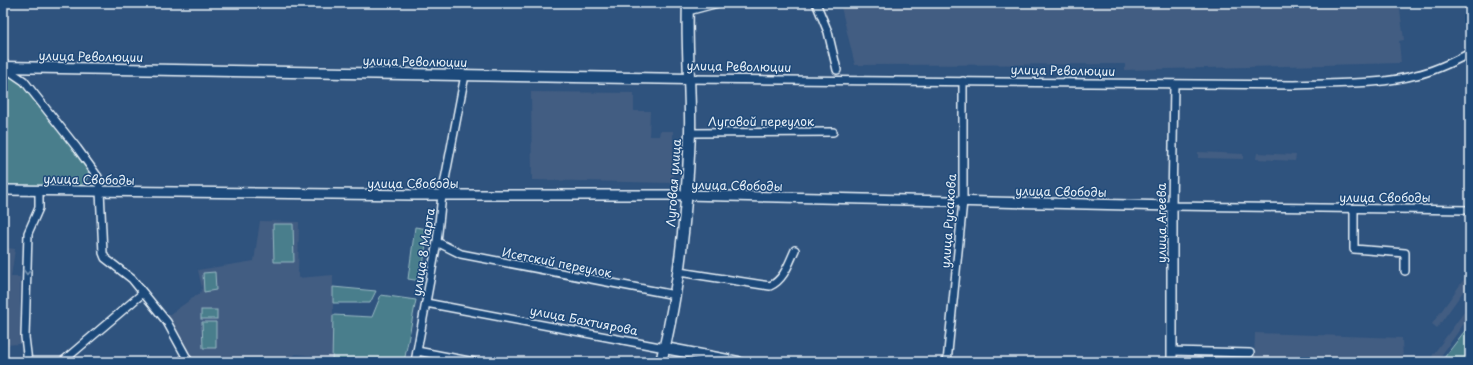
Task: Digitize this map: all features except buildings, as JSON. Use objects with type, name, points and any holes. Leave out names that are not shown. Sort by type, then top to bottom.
[{"type":"main road","name":"Луговая улица","points":[[661,362],[679,272],[686,195],[690,133],[688,7]]},
{"type":"main road","name":"улица Революции","points":[[4,66],[688,79]]},
{"type":"main road","name":"улица Бахтиярова","points":[[664,348],[738,362]]},
{"type":"street","points":[[688,7],[718,3]]},
{"type":"street","points":[[816,3],[828,32],[837,70]]},
{"type":"street","name":"улица Революции","points":[[688,79],[1295,85],[1393,79],[1416,76],[1457,60],[1470,53]]},
{"type":"street","points":[[4,66],[24,81],[98,177],[103,253],[105,258],[132,280],[144,293],[176,335],[189,362]]},
{"type":"street","name":"улица 8 Марта","points":[[415,362],[437,242],[442,195],[465,75]]},
{"type":"street","name":"улица Русакова","points":[[947,362],[963,201],[963,81]]},
{"type":"street","name":"улица Агеева","points":[[1172,362],[1174,84]]},
{"type":"street","name":"Луговой переулок","points":[[690,133],[833,132]]},
{"type":"street","name":"улица Свободы","points":[[3,190],[442,195],[686,195],[1172,206],[1470,210]]},
{"type":"street","points":[[28,362],[25,337],[28,233],[39,208],[39,191]]},
{"type":"street","points":[[1354,209],[1354,249],[1405,253],[1405,271]]},
{"type":"street","name":"Исетский переулок","points":[[437,242],[468,256],[675,295]]},
{"type":"street","points":[[679,272],[770,286],[777,284],[795,250]]},
{"type":"street","points":[[62,362],[144,293]]},
{"type":"street","name":"улица Бахтиярова","points":[[426,303],[664,348]]},
{"type":"street","points":[[417,351],[474,362]]},
{"type":"street","points":[[1172,351],[1250,353]]},
{"type":"shaded area","points":[[840,3],[1399,3],[1404,40],[1399,41],[1401,63],[1125,70],[1125,64],[855,65]]},
{"type":"shaded area","points":[[531,92],[634,93],[634,111],[650,111],[649,136],[659,136],[660,131],[673,131],[673,183],[532,180]]},
{"type":"shaded area","points":[[1198,152],[1243,154],[1243,159],[1198,158]]},
{"type":"shaded area","points":[[1257,153],[1296,155],[1295,161],[1256,159]]},
{"type":"shaded area","points":[[260,221],[299,222],[298,278],[333,275],[333,358],[296,354],[293,356],[293,362],[194,362],[166,317],[200,293],[202,288],[198,270],[254,261]]},
{"type":"shaded area","points":[[3,244],[7,245],[7,248],[15,249],[11,277],[20,277],[20,344],[3,345]]},
{"type":"shaded area","points":[[1470,271],[1470,282],[1437,328],[1432,324]]},
{"type":"shaded area","points":[[1470,304],[1470,315],[1438,360],[1432,356]]},
{"type":"shaded area","points":[[1255,333],[1402,338],[1403,362],[1254,362]]},
{"type":"green space","points":[[3,73],[18,81],[78,153],[88,169],[88,176],[84,183],[75,187],[3,185]]},
{"type":"green space","points":[[273,224],[293,224],[294,262],[274,262]]},
{"type":"green space","points":[[415,227],[428,229],[421,281],[408,279]]},
{"type":"green space","points":[[215,272],[216,290],[204,292],[203,273]]},
{"type":"green space","points":[[333,287],[376,291],[370,303],[333,303]]},
{"type":"green space","points":[[381,295],[416,300],[404,362],[332,362],[333,315],[372,317]]},
{"type":"green space","points":[[201,310],[217,310],[217,319],[201,319]]},
{"type":"green space","points":[[202,322],[216,322],[216,348],[203,348]]},
{"type":"green space","points":[[1467,328],[1470,328],[1470,362],[1441,362]]}]
